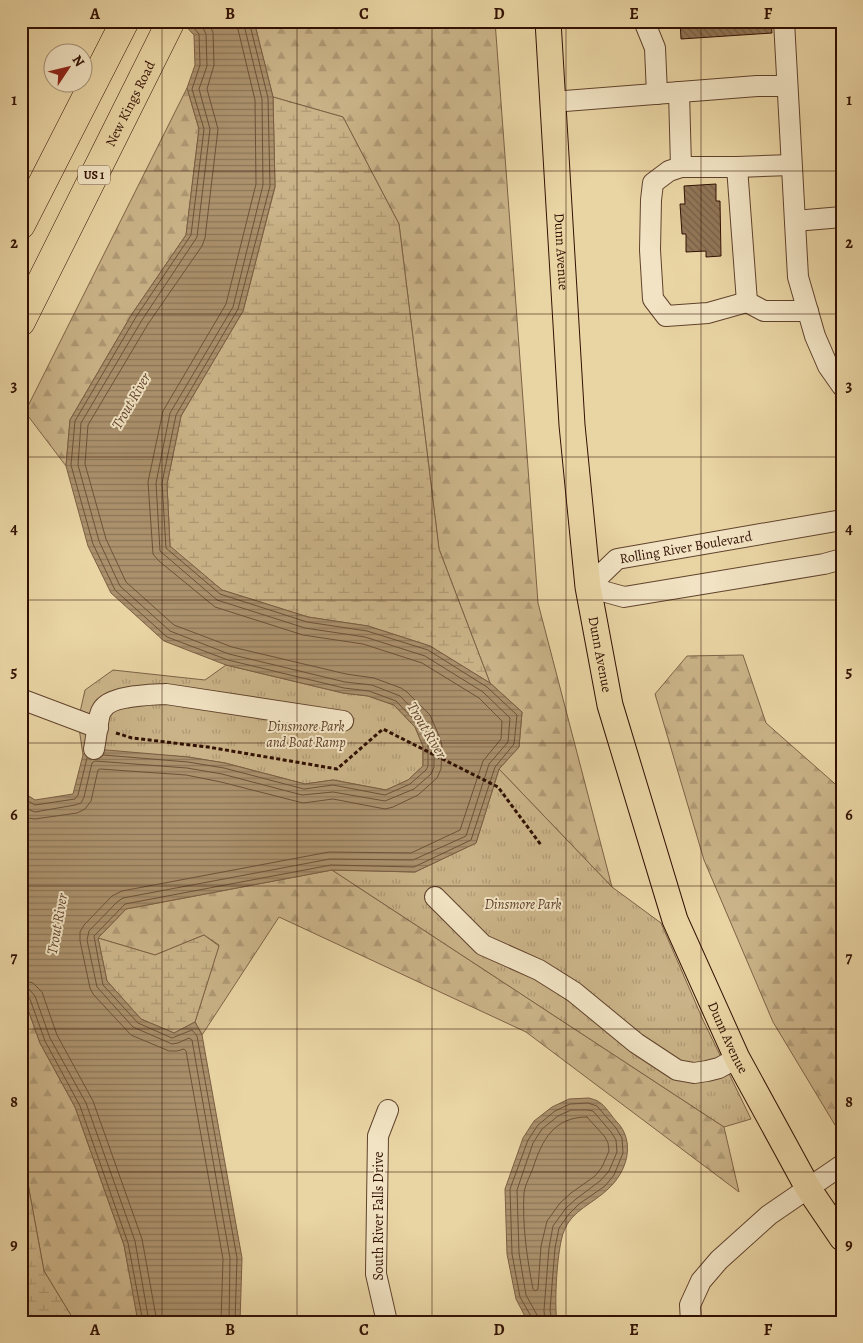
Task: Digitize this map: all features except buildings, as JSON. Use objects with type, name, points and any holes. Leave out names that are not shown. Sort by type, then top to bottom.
[{"type":"highway","points":[[21,225],[125,21]]},
{"type":"highway","name":"New Kings Road","points":[[21,322],[169,25]]},
{"type":"main road","name":"Dunn Avenue","points":[[548,21],[572,425],[588,588],[610,705],[675,920],[737,1058],[808,1188],[842,1238]]},
{"type":"street","points":[[644,21],[655,48],[657,94]]},
{"type":"street","points":[[784,21],[798,277],[815,336],[828,366],[842,386]]},
{"type":"street","points":[[552,102],[757,86],[787,86]]},
{"type":"street","points":[[679,92],[681,166]]},
{"type":"street","points":[[791,165],[737,168],[681,166],[668,171],[653,183],[650,250],[653,298],[666,316],[708,313],[747,302],[764,311],[808,310]]},
{"type":"street","points":[[737,168],[747,302]]},
{"type":"street","points":[[795,220],[842,217]]},
{"type":"street","name":"Rolling River Boulevard","points":[[588,588],[617,559],[842,520]]},
{"type":"street","points":[[588,588],[624,597],[824,564],[842,559]]},
{"type":"street","points":[[94,749],[102,710],[112,701],[140,695],[166,694],[343,720]]},
{"type":"street","points":[[21,699],[98,728]]},
{"type":"street","points":[[435,897],[483,945],[539,970],[574,992],[636,1043],[677,1070],[694,1073],[707,1071],[719,1068],[737,1058]]},
{"type":"street","name":"South River Falls Drive","points":[[387,1322],[376,1274],[378,1136],[388,1110]]},
{"type":"street","points":[[690,1322],[690,1306],[701,1281],[719,1260],[769,1215],[842,1165]]},
{"type":"path","points":[[98,728],[132,738],[208,747],[337,770],[383,730],[498,787],[541,845]]},
{"type":"green space","points":[[254,21],[495,21],[538,603],[612,887],[499,769],[519,747],[522,712],[490,683],[439,549],[399,224],[343,117],[273,97]]},
{"type":"green space","points":[[187,88],[199,129],[186,235],[132,314],[70,420],[66,466],[25,412]]},
{"type":"green space","points":[[273,97],[343,117],[399,224],[439,549],[490,683],[430,646],[368,626],[308,617],[222,590],[170,547],[167,484],[181,416],[243,311],[275,187]]},
{"type":"green space","points":[[743,655],[766,723],[842,790],[842,1121],[835,1125],[773,1022],[704,860],[655,694],[687,656]]},
{"type":"green space","name":"Dinsmore Park and Boat Ramp","points":[[226,665],[343,693],[368,696],[394,705],[415,727],[423,746],[423,766],[408,780],[386,790],[333,780],[305,784],[225,763],[188,757],[87,750],[83,755],[78,721],[85,690],[113,670],[205,680]]},
{"type":"green space","name":"Dinsmore Park","points":[[499,769],[612,887],[661,923],[703,1020],[751,1119],[724,1127],[332,870],[415,872],[476,843]]},
{"type":"green space","points":[[332,870],[724,1127],[739,1192],[526,1032],[279,917],[202,1035],[195,1022],[219,945],[204,935],[155,955],[98,938],[126,909]]},
{"type":"green space","points":[[204,935],[219,946],[195,1022],[174,1033],[141,1019],[107,981],[98,938],[155,955]]},
{"type":"green space","points":[[21,996],[25,1001],[40,1043],[75,1107],[124,1245],[138,1319],[123,1322],[75,1322],[44,1271],[23,1157],[21,1157]]},
{"type":"green space","points":[[21,1157],[23,1157],[44,1271],[75,1322],[21,1322]]},
{"type":"water","name":"Trout River","points":[[181,21],[254,21],[273,97],[275,186],[243,311],[181,416],[167,484],[170,546],[222,590],[308,617],[368,626],[430,646],[490,683],[522,712],[519,747],[499,769],[476,843],[415,872],[332,870],[126,909],[98,938],[107,981],[141,1019],[174,1033],[195,1022],[202,1035],[242,1258],[240,1322],[138,1322],[124,1245],[75,1107],[40,1043],[25,1001],[21,996],[21,791],[35,800],[73,794],[83,755],[87,750],[95,749],[188,757],[225,763],[305,784],[333,780],[386,790],[408,780],[423,766],[423,746],[415,727],[394,705],[368,696],[343,693],[226,665],[164,641],[111,593],[88,546],[66,466],[70,420],[132,314],[186,235],[199,129],[187,88],[195,65],[194,35]]},
{"type":"water","points":[[589,1098],[604,1106],[623,1130],[628,1148],[627,1157],[615,1182],[577,1213],[567,1224],[564,1231],[557,1276],[557,1322],[528,1322],[516,1299],[507,1254],[505,1189],[523,1138],[534,1121],[552,1107],[569,1099]]}]
